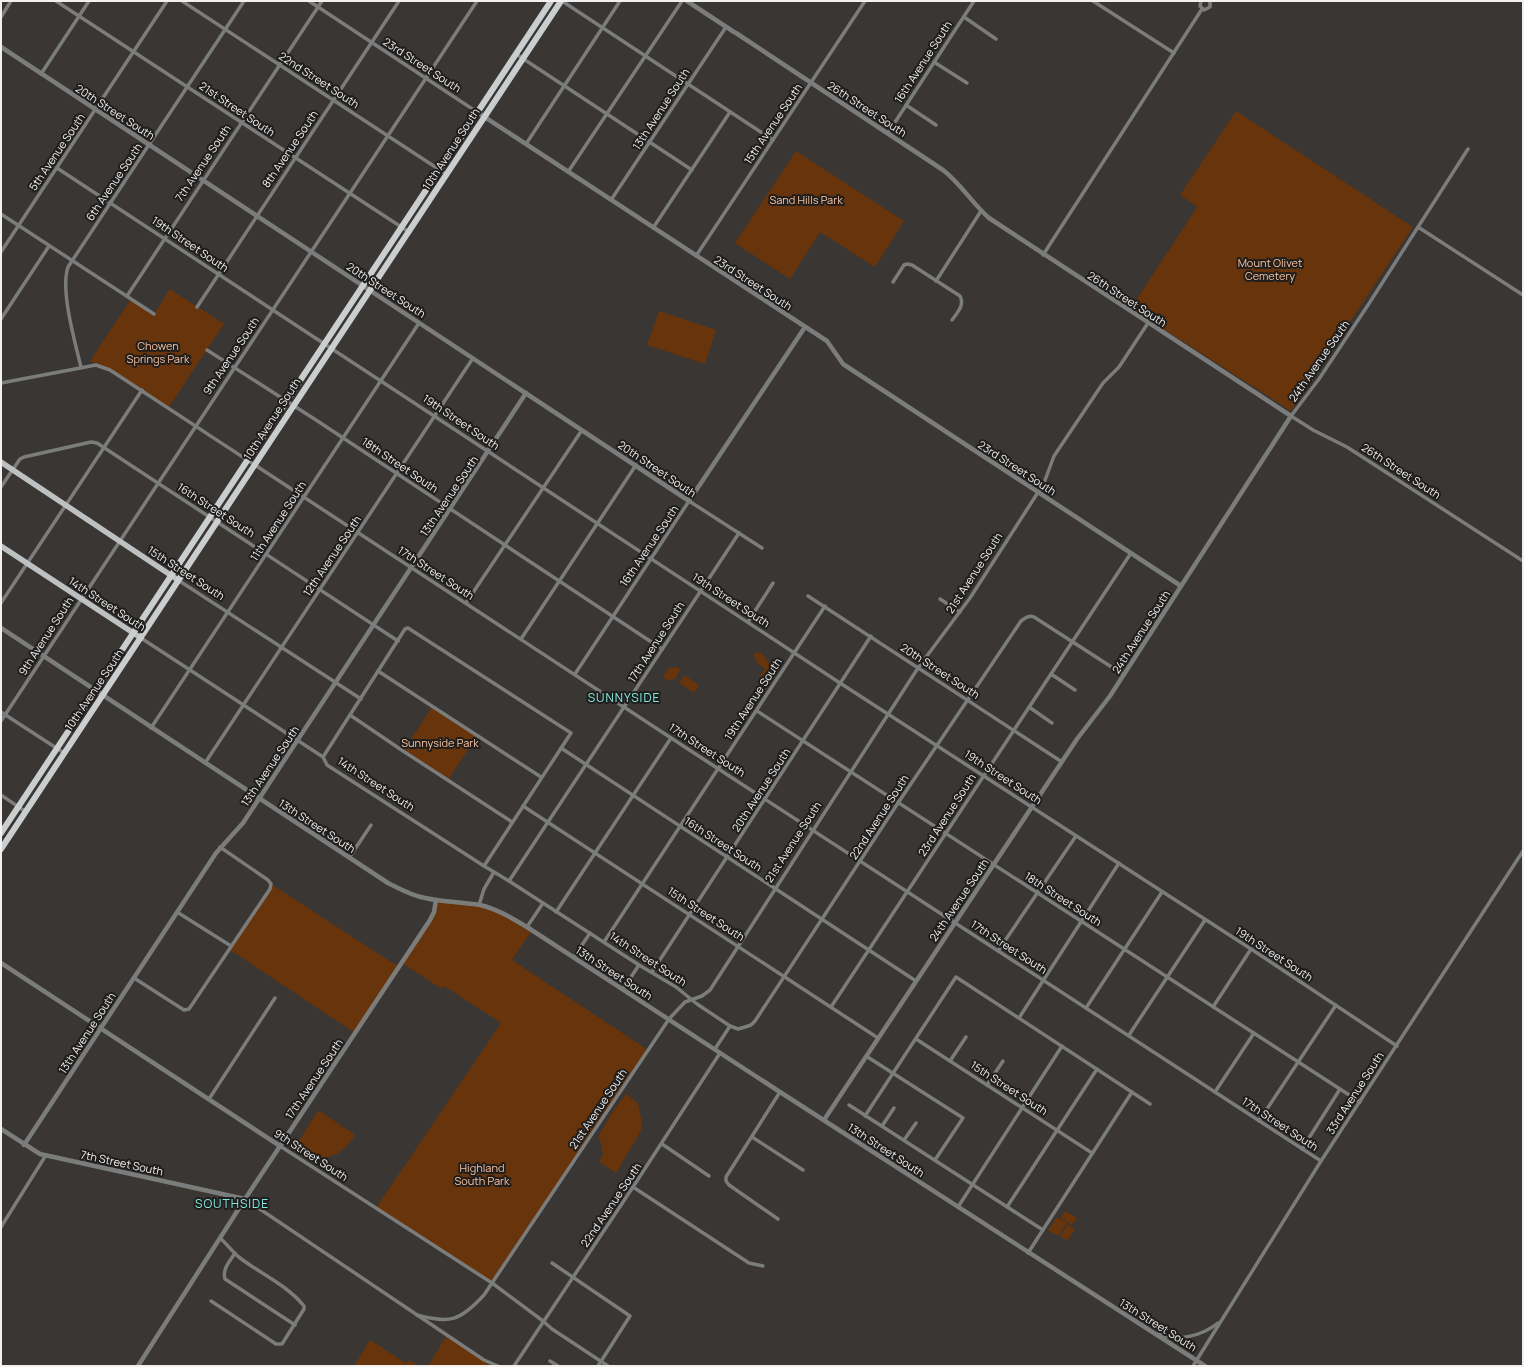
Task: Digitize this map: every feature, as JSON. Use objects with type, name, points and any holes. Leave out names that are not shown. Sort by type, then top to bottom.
[{"type":"highway","name":"10th Avenue South","points":[[1,833],[551,1]]},
{"type":"highway","name":"10th Avenue South","points":[[1,849],[561,1]]},
{"type":"main road","name":"15th Street South","points":[[1,462],[178,580]]},
{"type":"main road","name":"14th Street South","points":[[1,546],[141,638]]},
{"type":"street","points":[[1,17],[11,1]]},
{"type":"street","name":"21st Street South","points":[[56,1],[409,232]]},
{"type":"street","points":[[41,74],[89,1]]},
{"type":"street","name":"5th Avenue South","points":[[1,252],[167,1]]},
{"type":"street","name":"22nd Street South","points":[[182,1],[446,174]]},
{"type":"street","name":"6th Avenue South","points":[[80,367],[65,290],[66,274],[72,260],[244,1]]},
{"type":"street","name":"23rd Street South","points":[[309,1],[805,327],[827,342],[842,364],[1181,586]]},
{"type":"street","name":"7th Avenue South","points":[[127,296],[322,1]]},
{"type":"street","name":"8th Avenue South","points":[[197,307],[399,1]]},
{"type":"street","name":"9th Avenue South","points":[[1,721],[477,1]]},
{"type":"street","points":[[561,1],[773,140]]},
{"type":"street","points":[[526,144],[620,1]]},
{"type":"street","points":[[568,172],[682,1]]},
{"type":"street","name":"26th Street South","points":[[687,1],[950,175],[981,211],[989,218],[1043,255],[1291,416],[1313,430],[1347,446],[1523,561]]},
{"type":"street","name":"15th Avenue South","points":[[696,256],[865,1]]},
{"type":"street","name":"16th Avenue South","points":[[888,133],[974,1]]},
{"type":"street","points":[[1093,1],[1174,53]]},
{"type":"street","points":[[1043,255],[1202,9],[1200,6],[1201,1]]},
{"type":"street","points":[[1202,9],[1207,10],[1210,7],[1210,1]]},
{"type":"street","points":[[964,17],[996,39]]},
{"type":"street","name":"13th Avenue South","points":[[611,200],[726,27]]},
{"type":"street","name":"20th Street South","points":[[1,47],[762,548]]},
{"type":"street","points":[[515,54],[692,170]]},
{"type":"street","points":[[934,62],[967,83]]},
{"type":"street","points":[[906,105],[936,125]]},
{"type":"street","points":[[653,228],[730,112]]},
{"type":"street","name":"24th Avenue South","points":[[824,1120],[1062,762],[1124,675],[1291,416],[1319,379],[1468,149]]},
{"type":"street","name":"19th Street South","points":[[57,168],[888,715],[984,775],[1397,1046]]},
{"type":"street","points":[[936,281],[981,211]]},
{"type":"street","points":[[1,214],[154,314]]},
{"type":"street","points":[[1418,227],[1523,295]]},
{"type":"street","points":[[1,319],[49,246]]},
{"type":"street","points":[[893,282],[904,265],[912,265],[960,296],[962,305],[952,320]]},
{"type":"street","name":"11th Avenue South","points":[[151,728],[419,323]]},
{"type":"street","name":"21st Avenue South","points":[[417,1315],[433,1319],[452,1320],[460,1316],[476,1303],[492,1284],[669,1019],[680,1006],[702,996],[710,990],[850,771],[918,668],[960,612],[1038,492],[1048,473],[1054,456],[1103,383],[1120,367],[1148,323]]},
{"type":"street","name":"16th Avenue South","points":[[575,674],[805,327]]},
{"type":"street","name":"18th Street South","points":[[207,350],[662,649]]},
{"type":"street","name":"12th Avenue South","points":[[205,763],[473,358]]},
{"type":"street","name":"17th Street South","points":[[1,383],[96,365],[110,370],[248,459],[671,738],[813,829],[954,923],[1321,1161]]},
{"type":"street","points":[[1,604],[142,390]]},
{"type":"street","name":"13th Avenue South","points":[[24,1145],[220,847],[243,823],[526,394]]},
{"type":"street","points":[[466,603],[582,430]]},
{"type":"street","points":[[1,487],[20,459],[24,457],[91,442],[97,443],[104,447]]},
{"type":"street","name":"16th Street South","points":[[104,447],[398,641]]},
{"type":"street","points":[[521,639],[636,466]]},
{"type":"street","name":"17th Avenue South","points":[[509,881],[738,533]]},
{"type":"street","name":"23rd Avenue South","points":[[830,1007],[1131,553]]},
{"type":"street","name":"15th Street South","points":[[178,580],[361,699]]},
{"type":"street","points":[[748,622],[773,583]]},
{"type":"street","name":"20th Street South","points":[[808,596],[1062,762]]},
{"type":"street","points":[[940,599],[960,612]]},
{"type":"street","name":"19th Avenue South","points":[[604,942],[825,606]]},
{"type":"street","name":"22nd Avenue South","points":[[745,1028],[755,1021],[936,745],[1022,621],[1029,616],[1034,617],[1073,642]]},
{"type":"street","name":"13th Street South","points":[[1,628],[102,696],[388,883],[415,896],[479,905],[494,909],[510,916],[623,988],[1028,1253],[1205,1366]]},
{"type":"street","points":[[323,757],[405,630],[408,628],[571,733],[484,866]]},
{"type":"street","name":"20th Avenue South","points":[[652,972],[871,636]]},
{"type":"street","name":"14th Street South","points":[[141,638],[323,757],[327,765],[638,965],[676,987],[730,1026],[738,1029],[745,1028]]},
{"type":"street","points":[[1073,642],[1124,675]]},
{"type":"street","points":[[378,671],[541,777]]},
{"type":"street","points":[[1051,674],[1074,690]]},
{"type":"street","points":[[1029,707],[1052,723]]},
{"type":"street","name":"18th Street South","points":[[757,711],[1360,1102]]},
{"type":"street","points":[[1,712],[64,753]]},
{"type":"street","points":[[350,715],[512,822]]},
{"type":"street","points":[[556,912],[671,738]]},
{"type":"street","name":"16th Street South","points":[[561,748],[916,981]]},
{"type":"street","points":[[1,796],[26,812]]},
{"type":"street","name":"15th Street South","points":[[523,806],[878,1038]]},
{"type":"street","points":[[349,858],[371,825]]},
{"type":"street","points":[[998,951],[1076,836]]},
{"type":"street","points":[[134,978],[187,1011],[270,889],[271,884],[268,880],[220,847]]},
{"type":"street","name":"33rd Avenue South","points":[[1192,1366],[1321,1161],[1523,851]]},
{"type":"street","points":[[1019,1018],[1119,863]]},
{"type":"street","points":[[479,905],[484,889],[494,872]]},
{"type":"street","points":[[1086,1008],[1162,892]]},
{"type":"street","name":"17th Avenue South","points":[[138,1366],[245,1199],[430,920],[434,912],[436,900]]},
{"type":"street","points":[[527,927],[543,903]]},
{"type":"street","points":[[177,912],[231,946]]},
{"type":"street","points":[[1129,1036],[1205,920]]},
{"type":"street","points":[[574,957],[590,933]]},
{"type":"street","points":[[1214,1007],[1251,949]]},
{"type":"street","name":"9th Street South","points":[[1,963],[492,1284],[552,1329],[608,1366]]},
{"type":"street","points":[[623,988],[638,965]]},
{"type":"street","points":[[865,1116],[956,977],[1150,1104]]},
{"type":"street","points":[[209,1099],[275,998]]},
{"type":"street","points":[[1259,1121],[1336,1005]]},
{"type":"street","points":[[715,1049],[730,1026]]},
{"type":"street","points":[[1215,1092],[1254,1033]]},
{"type":"street","points":[[950,1061],[966,1037]]},
{"type":"street","name":"15th Street South","points":[[916,1039],[1092,1153]]},
{"type":"street","points":[[958,1207],[1062,1046]]},
{"type":"street","name":"22nd Avenue South","points":[[514,1366],[662,1144],[720,1052]]},
{"type":"street","points":[[866,1056],[963,1118],[935,1160]]},
{"type":"street","points":[[987,1085],[1003,1060]]},
{"type":"street","points":[[1007,1207],[1097,1069]]},
{"type":"street","points":[[1302,1148],[1340,1089]]},
{"type":"street","points":[[778,1218],[729,1185],[726,1181],[726,1177],[780,1092]]},
{"type":"street","points":[[1028,1253],[1132,1092]]},
{"type":"street","points":[[848,1105],[1043,1230]]},
{"type":"street","points":[[882,1126],[894,1108]]},
{"type":"street","points":[[904,1140],[916,1123]]},
{"type":"street","name":"7th Street South","points":[[1,1129],[40,1154],[245,1199]]},
{"type":"street","points":[[752,1137],[803,1170]]},
{"type":"street","points":[[662,1144],[709,1176]]},
{"type":"street","points":[[1,1227],[46,1155]]},
{"type":"street","points":[[633,1187],[749,1263],[763,1266]]},
{"type":"street","points":[[245,1199],[484,1360],[498,1366]]},
{"type":"street","points":[[211,1301],[276,1344],[282,1344],[295,1325],[304,1306],[298,1298],[285,1288],[238,1257],[220,1238]]},
{"type":"street","points":[[235,1253],[225,1269],[225,1279],[295,1325]]},
{"type":"street","points":[[552,1264],[630,1316],[598,1366]]},
{"type":"street","points":[[1146,1328],[1162,1335],[1175,1337],[1196,1336],[1213,1328],[1220,1321]]},
{"type":"street","points":[[550,1361],[558,1366]]},
{"type":"green space","name":"Mount Olivet Cemetery","points":[[1236,111],[1413,227],[1291,411],[1131,308],[1197,207],[1180,195]]},
{"type":"green space","name":"Sand Hills Park","points":[[796,151],[904,221],[875,267],[820,232],[790,279],[735,243]]},
{"type":"green space","name":"Chowen Springs Park","points":[[170,289],[224,324],[169,407],[110,370],[90,361],[131,299],[154,314]]},
{"type":"green space","points":[[659,311],[716,330],[705,364],[647,345]]},
{"type":"green space","points":[[757,652],[762,654],[772,667],[764,679],[760,676],[765,669],[758,664],[753,654]]},
{"type":"green space","points":[[677,667],[680,669],[676,678],[669,681],[663,677],[669,668]]},
{"type":"green space","points":[[684,675],[699,685],[694,693],[679,683]]},
{"type":"green space","name":"Sunnyside Park","points":[[432,707],[477,736],[448,780],[403,751]]},
{"type":"green space","points":[[271,884],[399,967],[355,1033],[229,949],[270,889]]},
{"type":"green space","name":"Highland South Park","points":[[436,900],[494,909],[532,930],[512,960],[648,1050],[492,1283],[376,1208],[501,1023],[444,986],[442,989],[402,963],[430,920]]},
{"type":"green space","points":[[626,1094],[638,1103],[642,1123],[641,1131],[616,1173],[599,1162],[603,1154],[599,1135],[613,1111]]},
{"type":"green space","points":[[320,1111],[355,1135],[343,1150],[328,1157],[312,1156],[295,1147],[317,1112]]},
{"type":"green space","points":[[1065,1211],[1077,1218],[1072,1225],[1061,1218]]},
{"type":"green space","points":[[1057,1217],[1067,1223],[1058,1236],[1048,1230]]},
{"type":"green space","points":[[1068,1224],[1075,1229],[1067,1241],[1060,1236]]},
{"type":"green space","points":[[447,1335],[484,1360],[498,1366],[428,1366]]},
{"type":"green space","points":[[370,1340],[406,1363],[409,1360],[418,1366],[354,1366]]},
{"type":"district","name":"SUNNYSIDE","points":[[624,698]]},
{"type":"district","name":"SOUTHSIDE","points":[[232,1204]]}]
